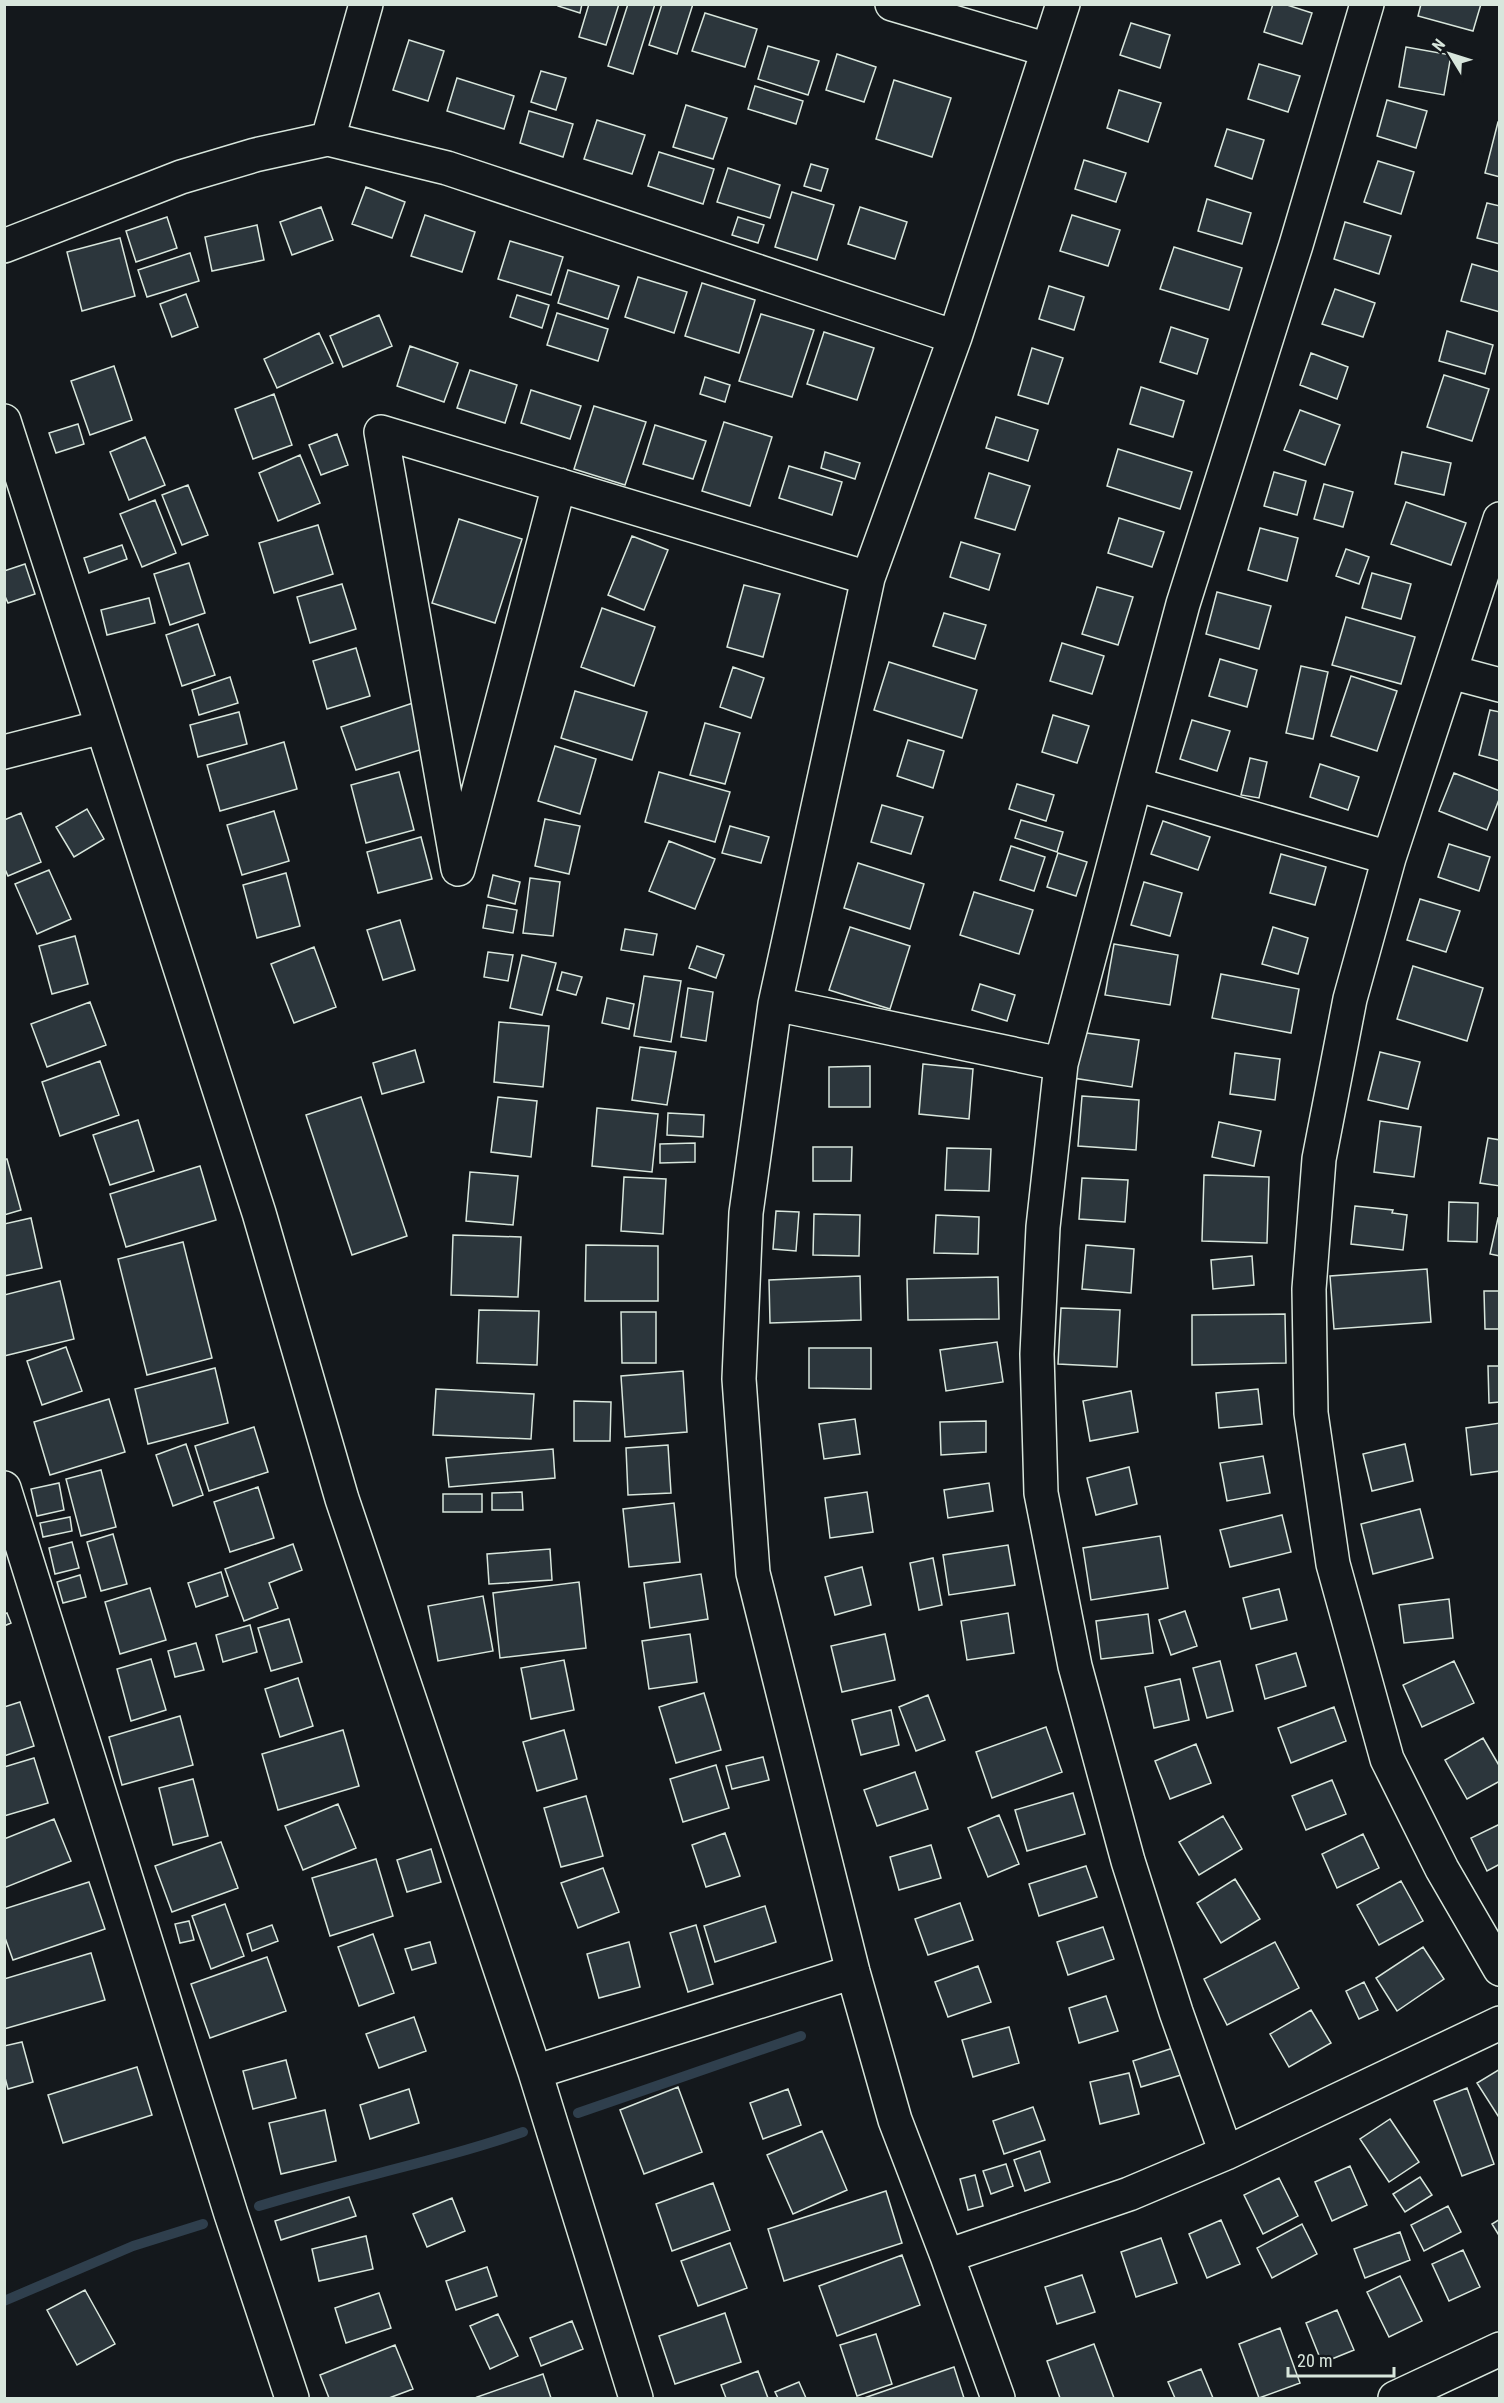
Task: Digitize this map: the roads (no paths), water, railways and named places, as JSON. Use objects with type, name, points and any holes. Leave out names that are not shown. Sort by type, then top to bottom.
[{"type":"street","points":[[328,139],[366,4]]},
{"type":"street","points":[[892,4],[1048,50]]},
{"type":"street","points":[[998,2398],[895,2120],[853,1972],[753,1573],[739,1379],[746,1213],[775,1004],[868,578],[955,337],[1063,4]]},
{"type":"street","points":[[1226,2153],[1176,2012],[1128,1861],[1076,1666],[1041,1493],[1037,1354],[1043,1227],[1061,1064],[1135,784],[1183,604],[1296,245],[1367,4]]},
{"type":"street","points":[[4,246],[181,177],[255,154],[328,139],[447,168],[955,337]]},
{"type":"street","points":[[4,421],[259,1213],[342,1499],[535,2072],[636,2398]]},
{"type":"street","points":[[559,485],[458,869],[381,432],[559,485],[868,578]]},
{"type":"street","points":[[1500,519],[1389,858],[1350,999],[1319,1159],[1309,1289],[1311,1413],[1333,1564],[1388,1759],[1442,1869],[1500,1969]]},
{"type":"street","points":[[1451,672],[1500,685]]},
{"type":"street","points":[[4,752],[102,728]]},
{"type":"street","points":[[1135,784],[1389,858]]},
{"type":"street","points":[[775,1004],[1061,1064]]},
{"type":"street","points":[[4,1488],[231,2214],[292,2398]]},
{"type":"street","points":[[535,2072],[853,1972]]},
{"type":"street","points":[[947,2256],[1129,2194],[1226,2153],[1500,2023]]},
{"type":"street","points":[[1395,2398],[1500,2349]]},
{"type":"waterway","points":[[578,2113],[801,2036]]},
{"type":"waterway","points":[[259,2206],[523,2132]]},
{"type":"waterway","points":[[4,2301],[133,2246],[203,2224]]}]
